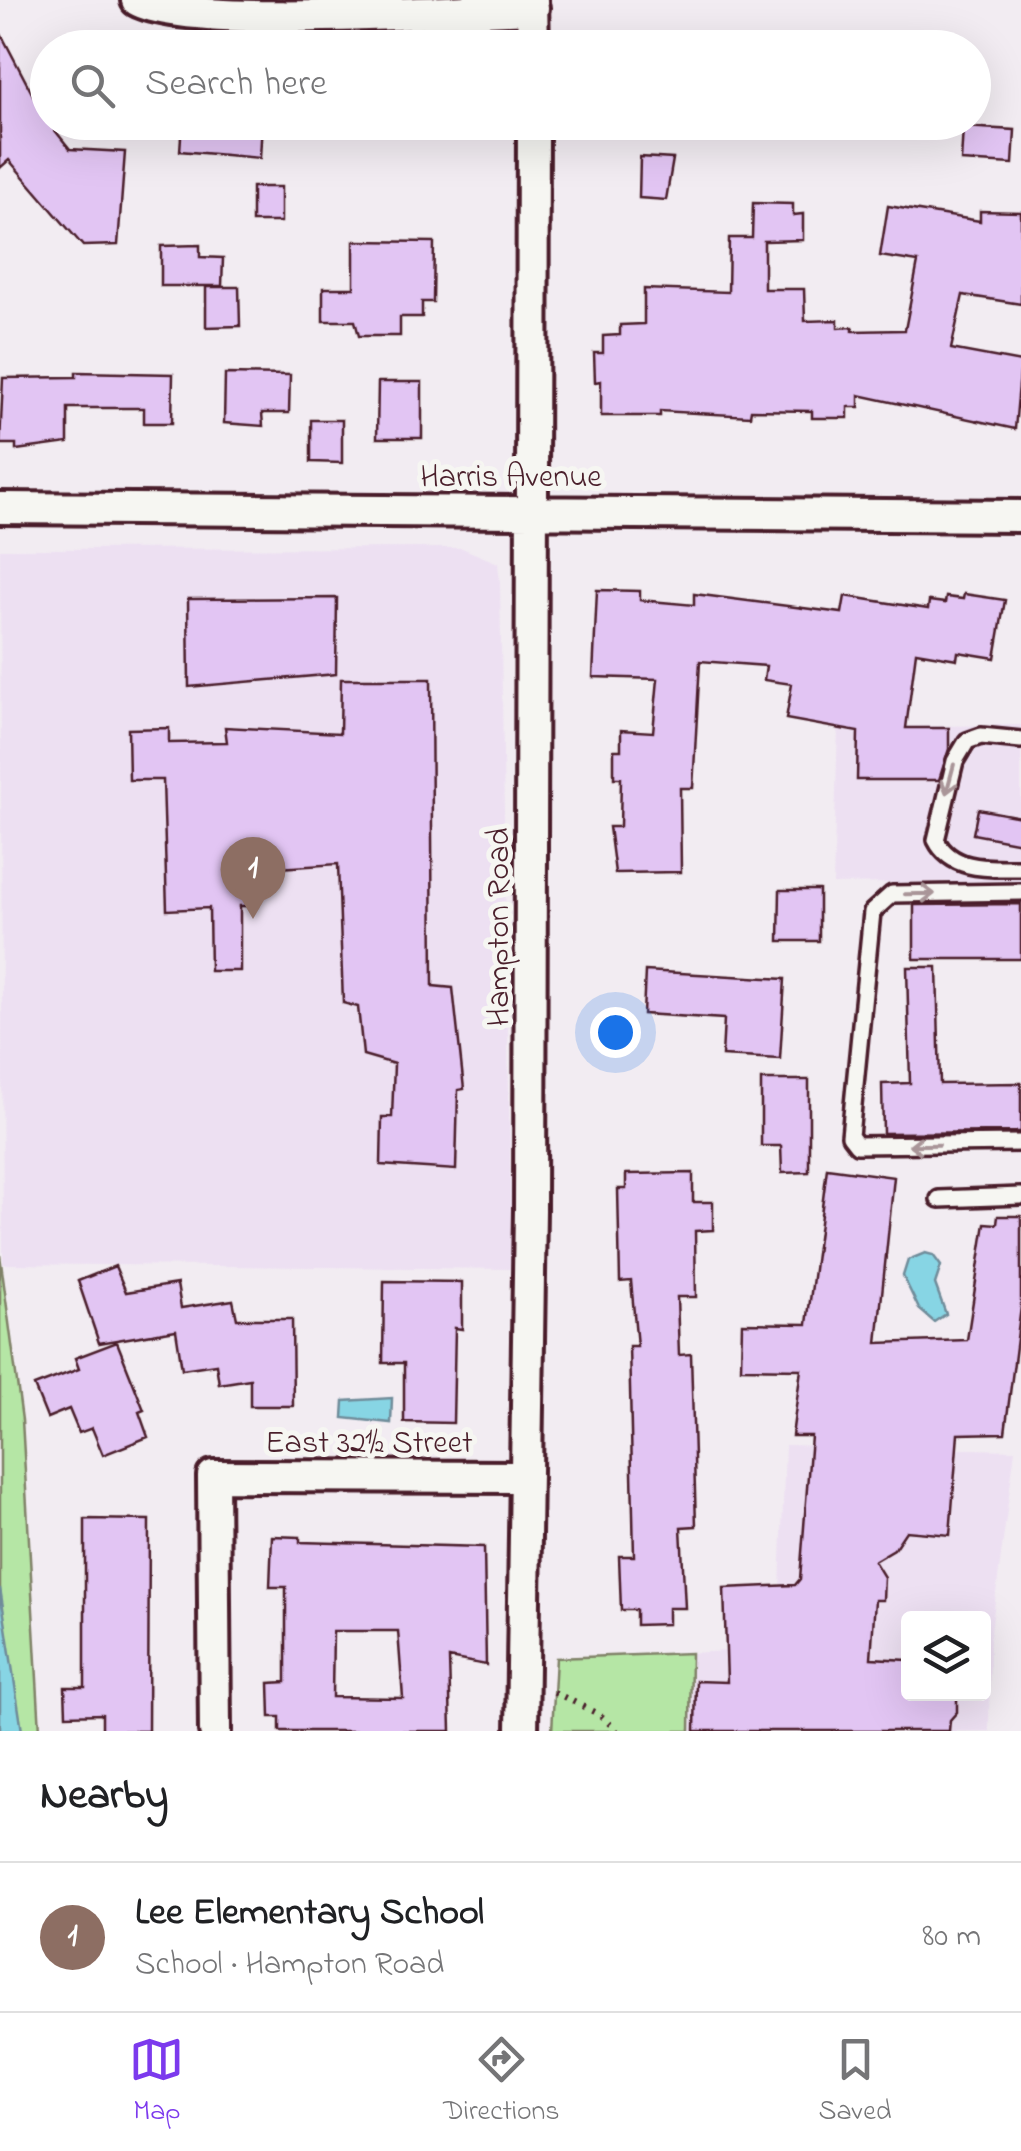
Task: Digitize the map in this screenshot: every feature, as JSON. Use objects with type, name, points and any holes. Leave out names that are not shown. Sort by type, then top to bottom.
[{"type":"street","points":[[137,0],[194,14],[245,15],[533,4],[533,30]]},
{"type":"street","name":"Hampton Road","points":[[522,1731],[534,510],[533,140]]},
{"type":"street","name":"Harris Avenue","points":[[0,508],[1021,516]]},
{"type":"street","name":"East 32½ Street","points":[[215,1731],[213,1476],[526,1477]]},
{"type":"lane","points":[[1021,740],[981,736],[967,741],[954,761],[936,840],[943,852],[975,869],[1021,868]]},
{"type":"lane","points":[[1021,892],[892,894],[872,912],[850,1136],[857,1145],[1021,1143]]},
{"type":"lane","points":[[939,1198],[1021,1196]]},
{"type":"path","points":[[554,1692],[600,1715],[617,1731]]},
{"type":"shaded area","points":[[462,548],[498,563],[500,583],[512,1269],[3,1264],[0,549]]},
{"type":"shaded area","points":[[1021,725],[1021,881],[833,884],[838,727]]},
{"type":"shaded area","points":[[785,1445],[1015,1450],[991,1631],[991,1611],[901,1611],[901,1701],[989,1701],[989,1731],[690,1731],[691,1653],[778,1648]]},
{"type":"green space","points":[[0,1255],[22,1420],[40,1731],[0,1731]]},
{"type":"green space","points":[[691,1653],[690,1731],[552,1731],[556,1658]]},
{"type":"water","points":[[925,1253],[933,1255],[941,1266],[935,1284],[946,1314],[934,1322],[919,1309],[903,1276],[908,1260]]},
{"type":"water","points":[[392,1398],[391,1423],[343,1418],[344,1401]]},
{"type":"water","points":[[0,1588],[22,1731],[0,1731]]},
{"type":"building","points":[[0,32],[30,89],[30,140],[63,140],[70,149],[125,152],[118,245],[83,246],[9,160],[0,168]]},
{"type":"building","points":[[991,129],[1015,130],[1013,164],[961,161],[962,140],[991,140]]},
{"type":"building","points":[[181,140],[261,140],[260,158],[180,151]]},
{"type":"building","points":[[640,157],[673,159],[666,200],[639,198]]},
{"type":"building","points":[[252,187],[281,187],[281,222],[252,222]]},
{"type":"building","points":[[753,203],[793,204],[793,215],[803,214],[803,240],[764,241],[764,289],[804,289],[805,321],[838,320],[838,328],[853,327],[853,331],[905,330],[918,262],[880,256],[888,206],[980,221],[980,211],[1021,212],[1021,304],[963,295],[951,349],[1021,362],[1015,429],[859,395],[859,407],[848,407],[848,418],[812,418],[812,411],[751,410],[750,416],[660,411],[660,416],[601,416],[601,381],[595,382],[594,353],[603,353],[603,336],[620,335],[620,325],[644,324],[644,289],[728,292],[729,238],[752,238]]},
{"type":"building","points":[[354,241],[434,242],[433,302],[422,302],[422,317],[400,317],[400,336],[359,336],[355,321],[323,321],[323,288],[354,288]]},
{"type":"building","points":[[200,245],[200,257],[223,258],[222,286],[161,286],[161,246]]},
{"type":"building","points":[[206,287],[239,287],[240,326],[206,327]]},
{"type":"building","points":[[76,372],[173,374],[172,423],[144,423],[144,408],[68,408],[68,443],[16,450],[16,444],[0,444],[3,378],[76,377]]},
{"type":"building","points":[[225,374],[290,375],[289,413],[262,413],[263,426],[224,423]]},
{"type":"building","points":[[378,382],[422,382],[422,438],[377,438]]},
{"type":"building","points":[[311,420],[342,420],[342,463],[311,462]]},
{"type":"building","points":[[597,590],[640,591],[640,600],[694,605],[694,594],[842,613],[845,596],[928,609],[929,601],[945,603],[946,597],[963,599],[964,594],[1005,600],[995,658],[958,652],[957,659],[916,652],[906,728],[949,728],[949,749],[939,780],[857,780],[858,732],[786,719],[792,684],[764,680],[766,666],[700,661],[693,788],[680,788],[681,872],[615,873],[609,827],[620,827],[621,778],[614,778],[614,750],[621,750],[621,730],[653,732],[658,679],[593,677]]},
{"type":"building","points":[[337,598],[336,674],[189,687],[188,599]]},
{"type":"building","points":[[341,679],[431,679],[433,986],[453,988],[464,1089],[458,1090],[456,1170],[381,1165],[382,1117],[392,1117],[394,1064],[363,1055],[358,1007],[343,1003],[338,864],[264,869],[258,906],[240,906],[240,971],[210,971],[209,908],[167,910],[163,780],[129,780],[128,729],[169,728],[169,743],[227,742],[225,727],[340,733]]},
{"type":"building","points":[[978,809],[1021,817],[1021,843],[973,834]]},
{"type":"building","points":[[780,890],[819,890],[819,941],[779,941]]},
{"type":"building","points":[[1021,904],[1021,959],[914,959],[914,905]]},
{"type":"building","points":[[907,967],[937,967],[940,1084],[1021,1083],[1021,1132],[883,1133],[882,1084],[910,1083]]},
{"type":"building","points":[[645,971],[785,979],[780,1059],[722,1056],[724,1019],[643,1014]]},
{"type":"building","points":[[761,1080],[809,1080],[809,1172],[782,1173],[781,1146],[761,1146]]},
{"type":"building","points":[[827,1168],[894,1177],[877,1343],[967,1340],[985,1223],[997,1224],[998,1216],[1021,1216],[1021,1307],[1005,1433],[958,1434],[950,1535],[906,1531],[894,1549],[874,1561],[884,1577],[883,1600],[875,1600],[871,1658],[901,1660],[901,1701],[957,1701],[949,1731],[695,1731],[696,1681],[727,1682],[724,1588],[795,1585],[800,1579],[811,1436],[792,1436],[801,1369],[741,1368],[742,1323],[807,1324]]},
{"type":"building","points":[[693,1173],[693,1202],[713,1202],[713,1230],[695,1231],[696,1297],[677,1297],[679,1355],[691,1354],[696,1526],[681,1527],[685,1608],[668,1608],[668,1624],[636,1625],[636,1610],[621,1610],[619,1556],[634,1556],[629,1346],[637,1346],[631,1281],[620,1282],[618,1189],[626,1189],[626,1174]]},
{"type":"building","points":[[115,1266],[126,1292],[177,1284],[181,1308],[233,1300],[237,1319],[292,1319],[293,1406],[250,1406],[250,1379],[219,1384],[216,1364],[182,1369],[176,1330],[99,1343],[78,1281]]},
{"type":"building","points":[[384,1281],[462,1282],[462,1329],[455,1328],[453,1423],[404,1422],[404,1363],[383,1363]]},
{"type":"building","points":[[117,1342],[144,1410],[139,1412],[148,1437],[103,1455],[92,1428],[79,1433],[69,1409],[47,1418],[34,1386],[79,1369],[75,1358]]},
{"type":"building","points":[[85,1519],[149,1520],[148,1731],[102,1731],[102,1714],[66,1715],[65,1687],[85,1687]]},
{"type":"building","points":[[272,1536],[300,1537],[300,1542],[484,1547],[486,1665],[449,1658],[451,1731],[280,1731],[280,1717],[270,1717],[269,1683],[286,1682],[286,1587],[270,1587]],"holes":[[[333,1631],[398,1631],[403,1698],[332,1697]]]},
{"type":"place","name":"Lee Elementary School","points":[[253,919]]}]
